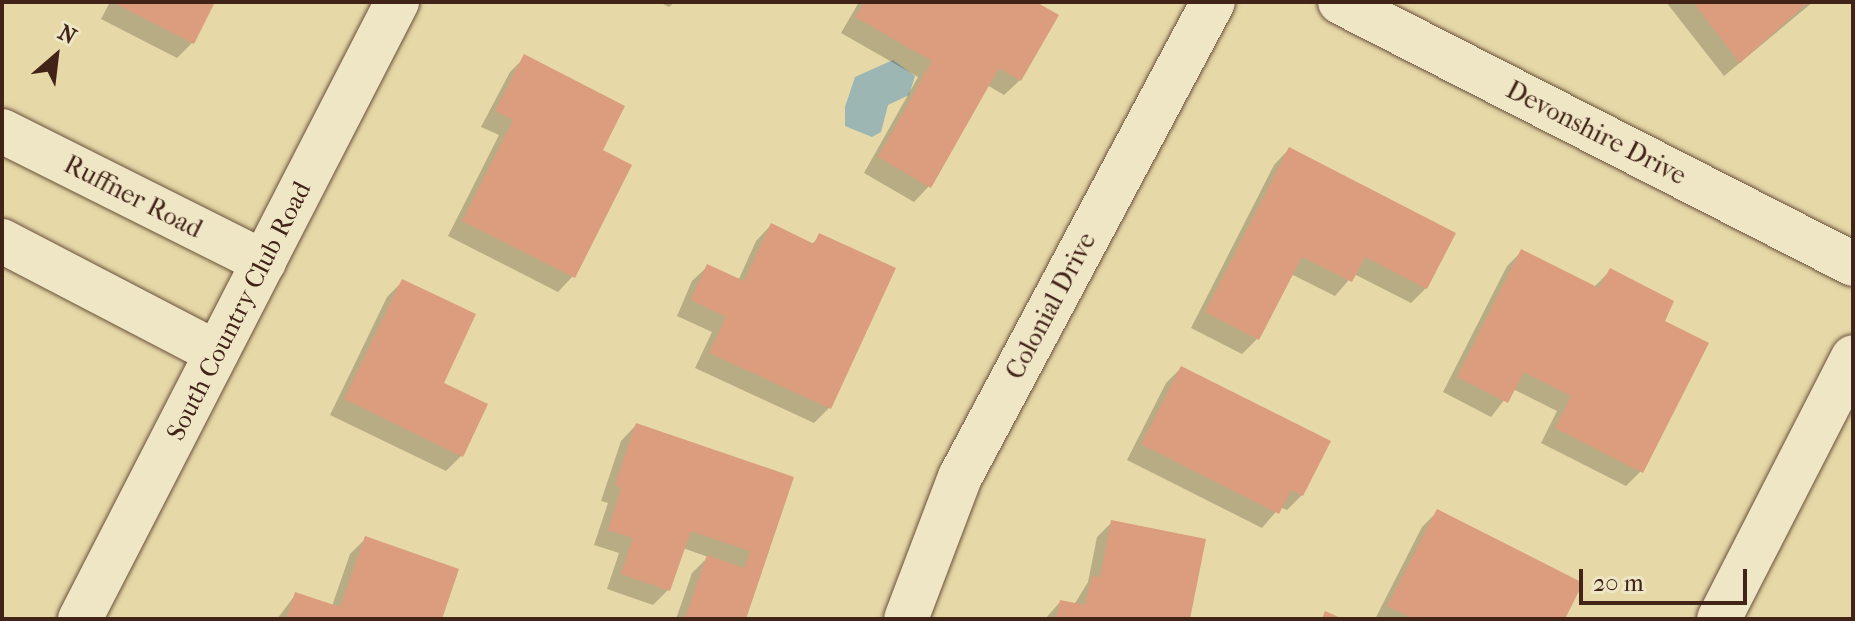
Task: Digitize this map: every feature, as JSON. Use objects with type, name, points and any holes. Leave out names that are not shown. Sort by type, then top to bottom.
[{"type":"street","name":"South Country Club Road","points":[[80,619],[397,2]]},
{"type":"street","name":"Colonial Drive","points":[[906,619],[960,477],[1213,2]]},
{"type":"street","name":"Devonshire Drive","points":[[1340,2],[1853,264]]},
{"type":"street","name":"Ruffner Road","points":[[2,131],[264,262]]},
{"type":"street","points":[[2,241],[217,353]]},
{"type":"street","points":[[1719,619],[1853,357]]},
{"type":"water","points":[[893,60],[915,76],[909,95],[888,105],[881,132],[872,137],[845,126],[845,107],[855,77]]},
{"type":"building","points":[[112,2],[215,2],[194,44]]},
{"type":"building","points":[[864,2],[1036,2],[1059,15],[1021,81],[999,68],[931,188],[878,157],[932,61],[855,17]]},
{"type":"building","points":[[1693,2],[1808,2],[1740,63]]},
{"type":"building","points":[[524,54],[625,106],[603,150],[632,165],[575,278],[462,221],[513,120],[495,111]]},
{"type":"building","points":[[1289,147],[1456,233],[1427,289],[1365,257],[1352,282],[1302,257],[1259,340],[1205,312]]},
{"type":"building","points":[[771,223],[814,244],[819,233],[896,268],[831,409],[709,353],[726,317],[691,300],[707,264],[744,281]]},
{"type":"building","points":[[1521,249],[1599,288],[1610,268],[1674,301],[1665,321],[1709,343],[1643,473],[1555,428],[1571,396],[1524,372],[1508,403],[1457,377]]},
{"type":"building","points":[[402,279],[476,314],[444,383],[488,404],[463,457],[344,399]]},
{"type":"building","points":[[1181,366],[1331,441],[1303,496],[1291,490],[1279,514],[1141,444]]},
{"type":"building","points":[[636,423],[794,477],[746,619],[685,619],[707,555],[745,568],[750,551],[691,531],[670,591],[621,574],[633,538],[608,530],[621,488],[615,485]]},
{"type":"building","points":[[1437,509],[1583,583],[1565,619],[1414,619],[1387,606]]},
{"type":"building","points":[[1111,520],[1206,539],[1190,619],[1056,619],[1060,600],[1085,605],[1092,575],[1100,578]]},
{"type":"building","points":[[365,536],[459,569],[442,619],[286,619],[295,592],[340,607]]},
{"type":"building","points":[[1325,611],[1343,619],[1322,619]]}]
